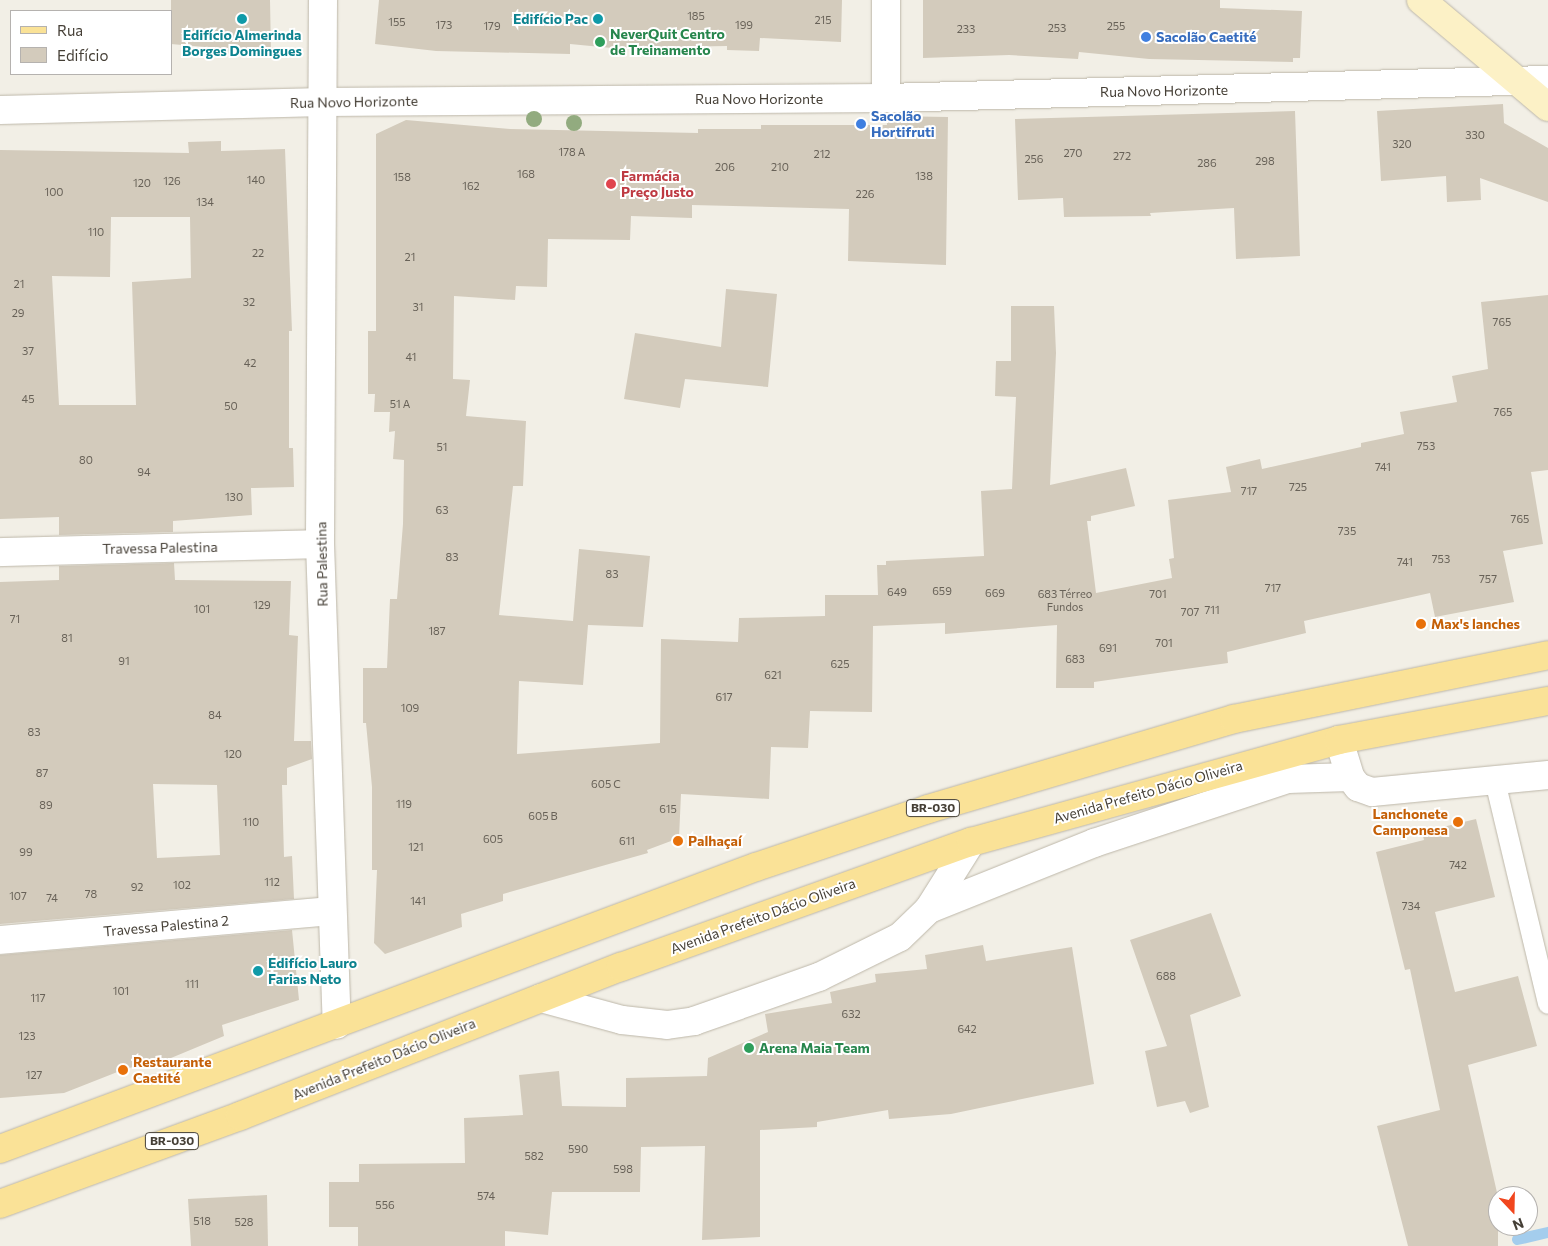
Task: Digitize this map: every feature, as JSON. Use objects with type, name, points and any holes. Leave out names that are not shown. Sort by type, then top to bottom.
[{"type":"main road","points":[[1421,0],[1548,107]]},
{"type":"main road","name":"BR-030","points":[[0,1149],[337,1026],[756,867],[928,809],[1234,719],[1548,656]]},
{"type":"main road","name":"Avenida Prefeito Dácio Oliveira","points":[[0,1204],[240,1116],[541,998],[971,842],[1339,740],[1548,701]]},
{"type":"street","name":"Rua Palestina","points":[[323,0],[324,102],[320,544],[337,1026]]},
{"type":"street","points":[[886,0],[886,98]]},
{"type":"street","name":"Rua Novo Horizonte","points":[[0,110],[324,102],[886,98],[1548,80]]},
{"type":"street","name":"Travessa Palestina","points":[[0,552],[320,544]]},
{"type":"street","points":[[1339,740],[1350,778],[1358,787],[1382,793],[1548,775]]},
{"type":"street","points":[[929,909],[1094,843],[1288,779],[1350,778]]},
{"type":"street","points":[[541,998],[643,1024],[694,1021],[869,955],[900,937],[929,909],[971,842]]},
{"type":"street","name":"Travessa Palestina 2","points":[[0,940],[332,911]]},
{"type":"lane","points":[[1495,781],[1548,1004]]},
{"type":"building","points":[[171,0],[270,0],[271,53],[216,54],[216,48],[172,44]]},
{"type":"building","points":[[379,0],[842,0],[841,42],[760,38],[759,51],[727,50],[727,46],[612,48],[570,44],[570,54],[436,51],[375,44]]},
{"type":"building","points":[[923,0],[1220,0],[1220,8],[1302,11],[1300,58],[1293,58],[1293,62],[1149,59],[1079,52],[1078,59],[1009,55],[923,58]]},
{"type":"building","points":[[1503,104],[1504,123],[1548,148],[1548,202],[1480,178],[1481,200],[1447,202],[1446,176],[1381,181],[1377,111]]},
{"type":"building","points":[[1295,111],[1300,256],[1236,259],[1234,208],[1150,213],[1151,216],[1064,217],[1063,198],[1018,200],[1015,119]]},
{"type":"building","points":[[887,116],[948,117],[946,265],[848,261],[849,209],[692,205],[692,218],[631,216],[630,240],[548,239],[547,287],[516,286],[515,300],[454,296],[453,379],[470,380],[466,416],[526,421],[523,486],[513,486],[499,615],[573,621],[579,549],[650,556],[643,627],[588,625],[583,685],[519,681],[517,754],[660,743],[661,639],[738,642],[739,618],[825,616],[825,595],[878,595],[877,565],[886,565],[886,561],[984,556],[981,491],[1012,489],[1016,397],[995,396],[996,361],[1011,361],[1011,306],[1054,306],[1056,353],[1050,485],[1126,468],[1135,506],[1091,516],[1091,521],[1087,521],[1096,593],[1172,578],[1169,559],[1174,558],[1168,500],[1231,492],[1226,467],[1260,459],[1262,469],[1361,447],[1361,443],[1404,434],[1400,412],[1457,402],[1452,376],[1488,369],[1481,302],[1548,295],[1548,470],[1531,472],[1543,544],[1503,551],[1514,602],[1435,617],[1430,593],[1304,621],[1306,633],[1227,652],[1228,663],[1094,682],[1094,688],[1056,688],[1057,625],[945,634],[945,623],[873,626],[872,712],[810,711],[808,748],[771,747],[769,799],[681,794],[679,838],[647,850],[648,853],[503,894],[503,901],[461,914],[462,927],[385,954],[374,943],[377,870],[372,870],[372,787],[366,723],[363,723],[363,668],[387,668],[390,599],[397,599],[403,524],[404,460],[393,459],[395,431],[389,432],[390,412],[374,412],[375,394],[368,394],[368,331],[376,331],[376,134],[406,120],[510,129],[698,133],[698,129],[761,129],[761,125],[887,125]]},
{"type":"building","points":[[221,141],[221,151],[285,149],[292,331],[289,331],[289,448],[293,448],[294,487],[251,488],[252,515],[173,521],[173,532],[59,535],[59,517],[0,519],[0,150],[189,153],[188,142]],"holes":[[[111,217],[190,217],[191,278],[132,282],[136,405],[59,405],[52,276],[110,277]]]},
{"type":"building","points":[[726,289],[777,294],[768,387],[685,379],[680,408],[624,399],[635,333],[721,347]]},
{"type":"building","points":[[174,563],[175,580],[291,581],[289,635],[298,636],[294,741],[311,741],[312,759],[287,768],[287,785],[282,785],[284,857],[292,856],[294,899],[0,924],[0,582],[59,580],[59,566]],"holes":[[[153,784],[217,785],[220,855],[157,858]]]},
{"type":"building","points":[[1476,819],[1495,897],[1435,912],[1455,992],[1518,976],[1537,1046],[1468,1065],[1496,1186],[1488,1186],[1488,1236],[1498,1236],[1498,1246],[1408,1246],[1377,1126],[1440,1110],[1410,969],[1405,970],[1376,852],[1424,840],[1422,832]]},
{"type":"building","points":[[1211,913],[1241,996],[1190,1015],[1209,1107],[1190,1113],[1185,1101],[1157,1107],[1145,1051],[1167,1046],[1130,940]]},
{"type":"building","points":[[292,930],[299,1000],[222,1025],[224,1036],[171,1058],[125,1069],[64,1093],[0,1098],[0,955]]},
{"type":"building","points":[[983,945],[986,961],[1072,947],[1094,1084],[951,1114],[889,1119],[888,1110],[817,1122],[817,1127],[760,1130],[760,1237],[702,1240],[705,1146],[641,1147],[640,1192],[552,1192],[548,1235],[505,1231],[505,1246],[358,1246],[358,1227],[329,1227],[329,1182],[359,1182],[359,1164],[465,1163],[464,1118],[523,1115],[519,1075],[559,1071],[562,1106],[626,1107],[626,1078],[707,1076],[708,1058],[768,1032],[765,1014],[832,1003],[830,992],[876,982],[875,974],[927,969],[925,955]]},
{"type":"building","points":[[267,1195],[268,1246],[191,1246],[188,1199]]},
{"type":"waterway","points":[[1517,1239],[1548,1232]]},
{"type":"place","name":"Edifício Almerinda Borges Domingues","points":[[242,19]]},
{"type":"place","name":"Edifício Pac","points":[[598,19]]},
{"type":"place","name":"Sacolão Caetité","points":[[1146,37]]},
{"type":"place","name":"NeverQuit Centro de Treinamento","points":[[600,42]]},
{"type":"place","name":"Sacolão Hortifruti","points":[[861,124]]},
{"type":"place","name":"Farmácia Preço Justo","points":[[611,184]]},
{"type":"place","name":"Max's lanches","points":[[1421,624]]},
{"type":"place","name":"Lanchonete Camponesa","points":[[1458,822]]},
{"type":"place","name":"Palhaçaí","points":[[678,841]]},
{"type":"place","name":"Edifício Lauro Farias Neto","points":[[258,971]]},
{"type":"place","name":"Arena Maia Team","points":[[749,1048]]},
{"type":"place","name":"Restaurante Caetité","points":[[123,1070]]}]
